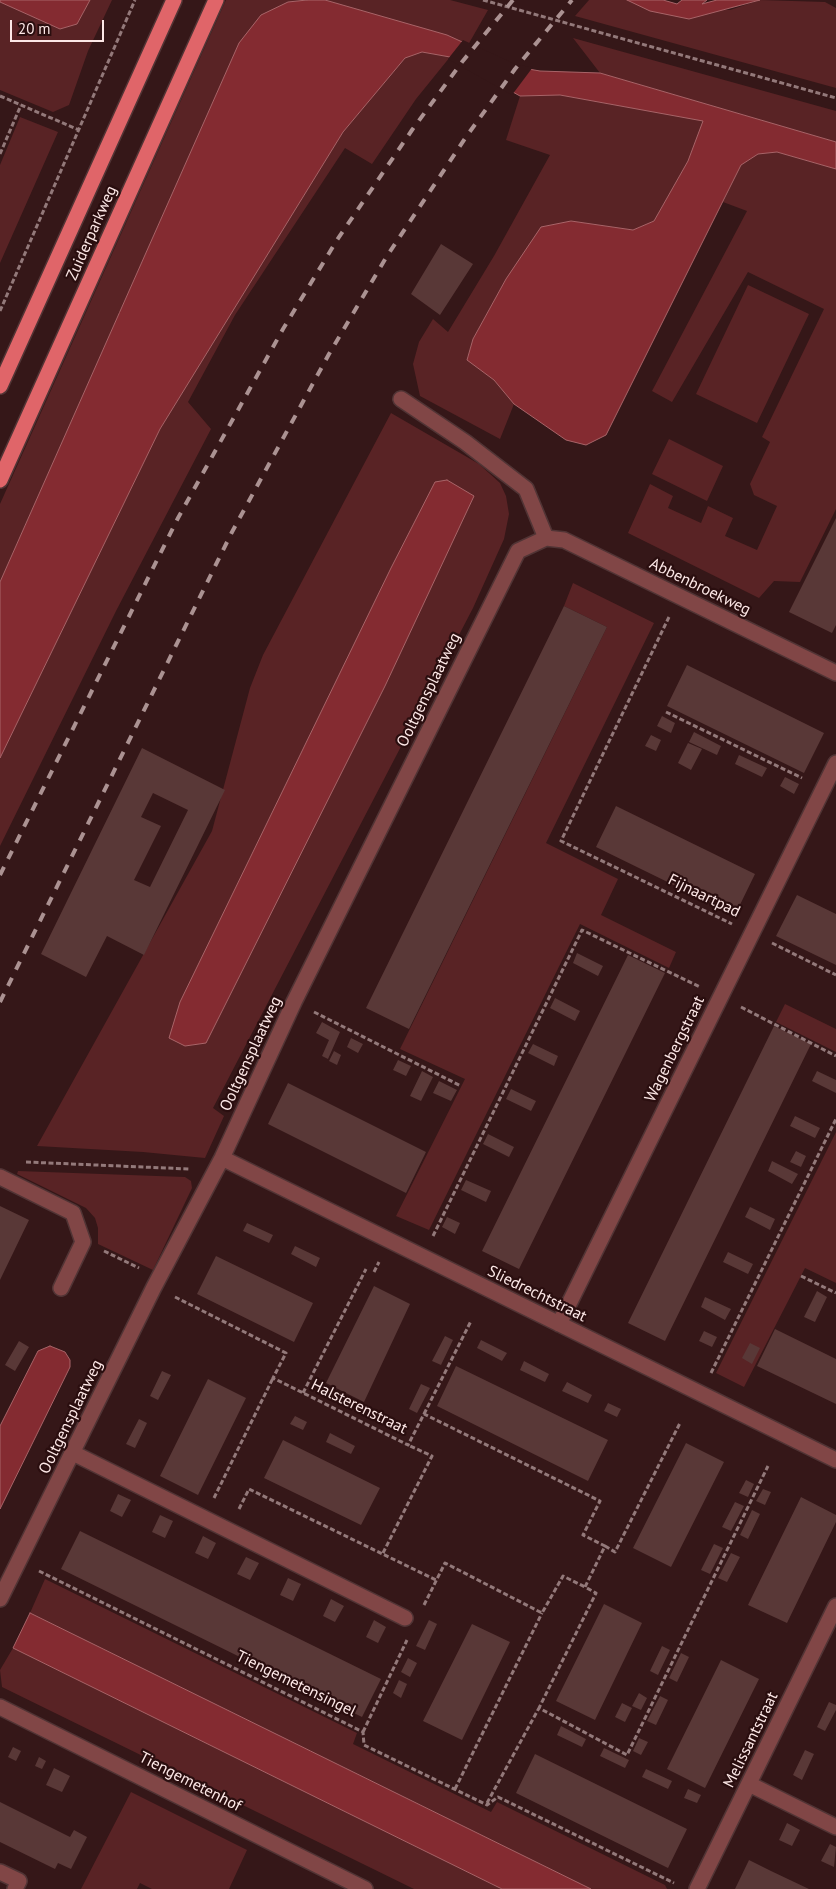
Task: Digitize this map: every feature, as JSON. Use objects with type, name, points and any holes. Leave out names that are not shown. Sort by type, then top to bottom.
[{"type":"main road","name":"Zuiderparkweg","points":[[0,386],[174,0]]},
{"type":"main road","name":"Zuiderparkweg","points":[[0,480],[216,0]]},
{"type":"street","points":[[401,400],[465,442],[526,489],[546,538]]},
{"type":"street","name":"Abbenbroekweg","points":[[546,538],[564,540],[836,673]]},
{"type":"street","name":"Ooltgensplaatweg","points":[[0,1599],[157,1282],[218,1164],[294,1002],[518,551],[546,538]]},
{"type":"street","name":"Wagenbergstraat","points":[[559,1324],[836,763]]},
{"type":"street","name":"Sliedrechtstraat","points":[[218,1164],[559,1324],[836,1460]]},
{"type":"street","points":[[0,1176],[73,1213],[83,1242],[61,1288]]},
{"type":"street","points":[[73,1453],[229,1530],[412,1616]]},
{"type":"street","name":"Melissantstraat","points":[[697,1889],[836,1606]]},
{"type":"street","name":"Tiengemetenhof","points":[[0,1706],[365,1889]]},
{"type":"street","points":[[749,1784],[836,1827]]},
{"type":"street","points":[[0,1872],[19,1881],[15,1889]]},
{"type":"path","points":[[0,311],[135,0]]},
{"type":"path","points":[[483,0],[836,98]]},
{"type":"path","points":[[0,96],[79,130]]},
{"type":"path","points":[[0,154],[21,105]]},
{"type":"path","name":"Fijnaartpad","points":[[679,596],[561,841],[836,974]]},
{"type":"path","points":[[666,712],[823,788]]},
{"type":"path","points":[[433,1236],[582,930],[836,1056]]},
{"type":"path","points":[[294,1002],[461,1086]]},
{"type":"path","points":[[701,1394],[836,1119]]},
{"type":"path","points":[[20,1162],[218,1164]]},
{"type":"path","points":[[83,1242],[286,1353],[204,1517]]},
{"type":"path","points":[[303,1393],[366,1268]]},
{"type":"path","points":[[801,1276],[836,1293]]},
{"type":"path","points":[[424,1414],[471,1321]]},
{"type":"path","name":"Halsterenstraat","points":[[273,1378],[408,1445],[424,1414],[600,1501],[583,1535],[606,1546]]},
{"type":"path","points":[[585,1587],[606,1546],[615,1552],[680,1423]]},
{"type":"path","points":[[383,1553],[432,1456],[408,1445]]},
{"type":"path","points":[[539,1708],[627,1755],[768,1466]]},
{"type":"path","points":[[229,1530],[249,1489],[436,1580]]},
{"type":"path","name":"Tiengemetensingel","points":[[19,1560],[363,1732],[364,1745],[486,1805]]},
{"type":"path","points":[[412,1616],[445,1563],[542,1613]]},
{"type":"path","points":[[455,1789],[562,1576],[585,1587],[596,1593],[539,1708],[486,1805]]},
{"type":"path","points":[[363,1732],[408,1639]]},
{"type":"path","points":[[486,1805],[498,1797],[677,1885]]},
{"type":"shaded area","points":[[0,0],[90,0],[77,24],[60,29],[0,2]]},
{"type":"shaded area","points":[[90,0],[112,0],[88,51],[69,105],[53,112],[0,90],[0,2],[60,29],[77,24]]},
{"type":"shaded area","points":[[226,0],[307,0],[288,2],[239,43],[0,582],[0,504]]},
{"type":"shaded area","points":[[325,0],[450,0],[488,10],[468,45]]},
{"type":"shaded area","points":[[325,0],[447,35],[517,67],[540,71],[600,73],[836,142],[836,169],[777,152],[758,154],[741,165],[606,435],[586,445],[566,440],[514,404],[494,380],[467,360],[473,339],[506,279],[541,227],[571,221],[633,230],[654,221],[688,161],[703,121],[560,95],[520,96],[450,57],[422,52],[405,58],[343,132],[160,429],[0,758],[0,582],[239,43],[261,15],[288,2]]},
{"type":"shaded area","points":[[589,0],[626,0],[730,10],[760,0],[825,2],[836,8],[836,88],[575,16]]},
{"type":"shaded area","points":[[627,0],[663,0],[677,4],[682,0],[707,0],[702,4],[717,0],[760,0],[689,19],[650,11]]},
{"type":"shaded area","points":[[573,38],[836,111],[836,142],[600,73]]},
{"type":"shaded area","points":[[421,52],[450,57],[416,99],[372,164],[345,148],[235,315],[188,402],[211,429],[116,611],[0,846],[0,758],[160,429],[343,132],[405,58]]},
{"type":"shaded area","points":[[559,95],[704,121],[688,161],[654,221],[633,230],[571,221],[506,279],[473,339],[467,359],[494,380],[514,404],[500,439],[420,396],[413,364],[419,342],[433,319],[448,332],[494,256],[550,155],[506,140],[520,96]]},
{"type":"shaded area","points":[[20,117],[58,132],[0,263],[0,165]]},
{"type":"shaded area","points":[[777,152],[836,169],[836,509],[800,582],[774,581],[759,598],[628,533],[650,484],[673,496],[668,508],[701,523],[708,506],[733,518],[725,536],[757,550],[777,506],[754,495],[750,484],[770,442],[762,437],[824,309],[748,272],[672,402],[652,391],[747,211],[723,202],[741,165],[758,154]]},
{"type":"shaded area","points":[[748,285],[809,314],[757,423],[696,394]]},
{"type":"shaded area","points":[[391,413],[479,464],[500,483],[506,496],[509,514],[504,539],[473,608],[213,1108],[224,1116],[205,1158],[143,1152],[37,1146],[212,831],[250,688],[263,655]],"holes":[[[435,483],[473,496],[385,686],[206,1042],[230,900],[391,568]]]},
{"type":"shaded area","points":[[669,439],[723,466],[707,501],[652,474]]},
{"type":"shaded area","points":[[447,480],[474,496],[385,686],[206,1043],[185,1046],[169,1038],[180,1002],[391,568],[435,482]]},
{"type":"shaded area","points":[[573,583],[654,623],[546,843],[618,879],[601,915],[676,952],[669,968],[580,924],[429,1230],[396,1216],[465,1079],[400,1049],[607,627],[564,606]]},
{"type":"shaded area","points":[[785,1004],[836,1029],[836,1052],[776,1022]]},
{"type":"shaded area","points":[[836,1132],[836,1283],[805,1268],[744,1387],[716,1373]]},
{"type":"shaded area","points":[[18,1171],[185,1177],[191,1181],[192,1188],[153,1270],[98,1244],[98,1228],[95,1218],[86,1208],[17,1174]]},
{"type":"shaded area","points":[[50,1346],[65,1352],[70,1360],[70,1367],[0,1509],[0,1426],[38,1351]]},
{"type":"shaded area","points":[[45,1579],[357,1733],[353,1744],[491,1812],[497,1802],[665,1885],[667,1889],[591,1889],[30,1613]]},
{"type":"shaded area","points":[[30,1613],[591,1889],[502,1889],[13,1648]]},
{"type":"shaded area","points":[[13,1648],[502,1889],[414,1889],[2,1687],[0,1670]]},
{"type":"shaded area","points":[[131,1792],[247,1850],[229,1889],[152,1889],[140,1883],[137,1889],[81,1889]]},
{"type":"pier","points":[[463,40],[517,65],[533,67],[512,95],[448,59]]},
{"type":"building","points":[[441,244],[473,264],[440,315],[411,294]]},
{"type":"building","points":[[836,518],[836,625],[832,633],[789,612]]},
{"type":"building","points":[[564,606],[607,627],[409,1029],[366,1008]]},
{"type":"building","points":[[687,665],[824,733],[804,773],[667,706]]},
{"type":"building","points":[[662,716],[675,723],[671,733],[657,726]]},
{"type":"building","points":[[694,732],[721,746],[717,755],[689,742]]},
{"type":"building","points":[[651,735],[661,740],[656,751],[645,746]]},
{"type":"building","points":[[688,743],[702,749],[691,770],[678,763]]},
{"type":"building","points":[[142,748],[225,790],[144,955],[107,936],[86,977],[41,954]],"holes":[[[153,793],[188,810],[150,887],[134,880],[161,826],[141,817]]]},
{"type":"building","points":[[739,755],[767,768],[762,777],[735,764]]},
{"type":"building","points":[[785,777],[799,784],[794,794],[780,786]]},
{"type":"building","points":[[616,806],[755,874],[735,915],[596,847]]},
{"type":"building","points":[[797,895],[836,914],[836,965],[776,936]]},
{"type":"building","points":[[577,953],[603,966],[598,976],[573,963]]},
{"type":"building","points":[[628,955],[665,973],[519,1269],[482,1251]]},
{"type":"building","points":[[555,998],[580,1011],[575,1021],[550,1008]]},
{"type":"building","points":[[322,1022],[340,1032],[328,1059],[322,1056],[329,1040],[316,1033]]},
{"type":"building","points":[[774,1026],[811,1044],[665,1341],[628,1323]]},
{"type":"building","points":[[351,1038],[363,1044],[358,1053],[347,1047]]},
{"type":"building","points":[[533,1044],[558,1056],[554,1066],[528,1053]]},
{"type":"building","points":[[334,1051],[341,1055],[337,1065],[329,1061]]},
{"type":"building","points":[[398,1060],[411,1066],[406,1076],[393,1070]]},
{"type":"building","points":[[422,1071],[433,1077],[421,1101],[410,1096]]},
{"type":"building","points":[[817,1071],[836,1080],[836,1093],[812,1081]]},
{"type":"building","points":[[439,1081],[457,1090],[451,1101],[433,1093]]},
{"type":"building","points":[[288,1083],[426,1152],[406,1193],[268,1124]]},
{"type":"building","points":[[511,1089],[536,1101],[531,1111],[506,1099]]},
{"type":"building","points":[[795,1116],[820,1128],[815,1138],[790,1126]]},
{"type":"building","points":[[488,1134],[514,1147],[509,1157],[483,1144]]},
{"type":"building","points":[[796,1151],[806,1156],[801,1167],[790,1162]]},
{"type":"building","points":[[772,1161],[798,1174],[792,1184],[768,1171]]},
{"type":"building","points":[[466,1180],[491,1191],[486,1202],[461,1190]]},
{"type":"building","points":[[0,1206],[29,1220],[0,1280]]},
{"type":"building","points":[[750,1207],[775,1219],[770,1230],[745,1217]]},
{"type":"building","points":[[447,1217],[460,1223],[455,1234],[442,1227]]},
{"type":"building","points":[[247,1223],[273,1235],[269,1243],[243,1231]]},
{"type":"building","points":[[295,1246],[320,1258],[316,1267],[291,1254]]},
{"type":"building","points":[[728,1252],[753,1264],[748,1274],[723,1262]]},
{"type":"building","points":[[216,1256],[313,1303],[294,1342],[197,1294]]},
{"type":"building","points":[[374,1286],[410,1304],[364,1402],[326,1383]]},
{"type":"building","points":[[817,1291],[827,1297],[815,1322],[804,1317]]},
{"type":"building","points":[[705,1297],[731,1309],[725,1320],[701,1307]]},
{"type":"building","points":[[775,1329],[836,1359],[836,1404],[757,1366]]},
{"type":"building","points":[[704,1331],[717,1337],[712,1347],[699,1341]]},
{"type":"building","points":[[445,1336],[453,1340],[441,1365],[432,1361]]},
{"type":"building","points":[[481,1340],[507,1353],[502,1361],[477,1348]]},
{"type":"building","points":[[19,1341],[29,1347],[15,1371],[5,1365]]},
{"type":"building","points":[[750,1343],[760,1348],[752,1364],[742,1358]]},
{"type":"building","points":[[524,1361],[549,1374],[545,1382],[520,1370]]},
{"type":"building","points":[[456,1366],[608,1440],[588,1481],[437,1406]]},
{"type":"building","points":[[162,1371],[171,1375],[158,1400],[150,1396]]},
{"type":"building","points":[[208,1379],[246,1398],[198,1495],[160,1476]]},
{"type":"building","points":[[567,1382],[592,1395],[588,1403],[562,1391]]},
{"type":"building","points":[[421,1384],[430,1388],[417,1413],[409,1409]]},
{"type":"building","points":[[608,1403],[621,1409],[617,1417],[604,1411]]},
{"type":"building","points":[[295,1416],[307,1422],[303,1430],[290,1424]]},
{"type":"building","points":[[139,1419],[147,1423],[135,1448],[126,1444]]},
{"type":"building","points":[[330,1433],[355,1446],[351,1454],[326,1442]]},
{"type":"building","points":[[283,1440],[380,1488],[361,1525],[264,1478]]},
{"type":"building","points":[[686,1443],[724,1462],[671,1567],[633,1548]]},
{"type":"building","points":[[746,1480],[754,1484],[748,1497],[739,1493]]},
{"type":"building","points":[[763,1489],[771,1492],[765,1505],[756,1501]]},
{"type":"building","points":[[118,1494],[131,1500],[122,1517],[110,1511]]},
{"type":"building","points":[[801,1497],[836,1515],[836,1522],[787,1623],[748,1605]]},
{"type":"building","points":[[735,1502],[744,1506],[731,1531],[722,1527]]},
{"type":"building","points":[[752,1510],[760,1514],[748,1539],[740,1535]]},
{"type":"building","points":[[160,1515],[173,1521],[165,1538],[152,1532]]},
{"type":"building","points":[[80,1531],[381,1679],[362,1717],[61,1569]]},
{"type":"building","points":[[203,1536],[216,1543],[208,1559],[195,1553]]},
{"type":"building","points":[[714,1544],[723,1548],[710,1574],[701,1570]]},
{"type":"building","points":[[731,1553],[740,1557],[727,1582],[718,1578]]},
{"type":"building","points":[[246,1557],[259,1563],[250,1580],[237,1574]]},
{"type":"building","points":[[288,1578],[301,1584],[293,1601],[280,1595]]},
{"type":"building","points":[[331,1599],[344,1606],[335,1622],[323,1616]]},
{"type":"building","points":[[604,1604],[642,1623],[595,1720],[556,1701]]},
{"type":"building","points":[[374,1620],[386,1627],[378,1643],[366,1637]]},
{"type":"building","points":[[429,1620],[437,1624],[425,1650],[416,1646]]},
{"type":"building","points":[[472,1624],[510,1642],[462,1740],[423,1721]]},
{"type":"building","points":[[662,1646],[670,1650],[658,1675],[650,1671]]},
{"type":"building","points":[[681,1653],[689,1657],[677,1682],[669,1678]]},
{"type":"building","points":[[408,1658],[417,1663],[410,1677],[401,1672]]},
{"type":"building","points":[[721,1660],[759,1679],[705,1788],[667,1769]]},
{"type":"building","points":[[399,1680],[407,1684],[401,1698],[393,1693]]},
{"type":"building","points":[[639,1693],[647,1698],[641,1710],[632,1706]]},
{"type":"building","points":[[660,1696],[668,1700],[656,1725],[647,1721]]},
{"type":"building","points":[[829,1702],[836,1705],[836,1710],[825,1731],[817,1727]]},
{"type":"building","points":[[622,1703],[632,1708],[625,1722],[615,1717]]},
{"type":"building","points":[[561,1726],[586,1739],[582,1747],[557,1735]]},
{"type":"building","points":[[639,1738],[648,1742],[641,1755],[633,1751]]},
{"type":"building","points":[[13,1747],[21,1751],[16,1761],[8,1757]]},
{"type":"building","points":[[604,1748],[629,1760],[625,1768],[600,1756]]},
{"type":"building","points":[[805,1750],[814,1754],[802,1780],[793,1775]]},
{"type":"building","points":[[535,1754],[687,1829],[668,1868],[516,1793]]},
{"type":"building","points":[[39,1757],[46,1761],[42,1769],[35,1766]]},
{"type":"building","points":[[54,1768],[70,1776],[62,1792],[46,1785]]},
{"type":"building","points":[[646,1769],[672,1781],[668,1789],[642,1777]]},
{"type":"building","points":[[688,1789],[701,1795],[697,1803],[684,1798]]},
{"type":"building","points":[[0,1802],[70,1837],[74,1830],[87,1837],[71,1869],[58,1863],[55,1869],[0,1842]]},
{"type":"building","points":[[787,1823],[800,1830],[792,1846],[779,1840]]},
{"type":"building","points":[[830,1844],[836,1847],[834,1867],[821,1861]]},
{"type":"building","points":[[749,1860],[771,1871],[809,1889],[735,1889]]},
{"type":"railway","points":[[0,875],[178,518],[283,329],[337,240],[412,130],[462,62],[513,0]]},
{"type":"railway","points":[[0,1002],[232,532],[329,354],[387,256],[466,137],[515,69],[572,0]]}]
